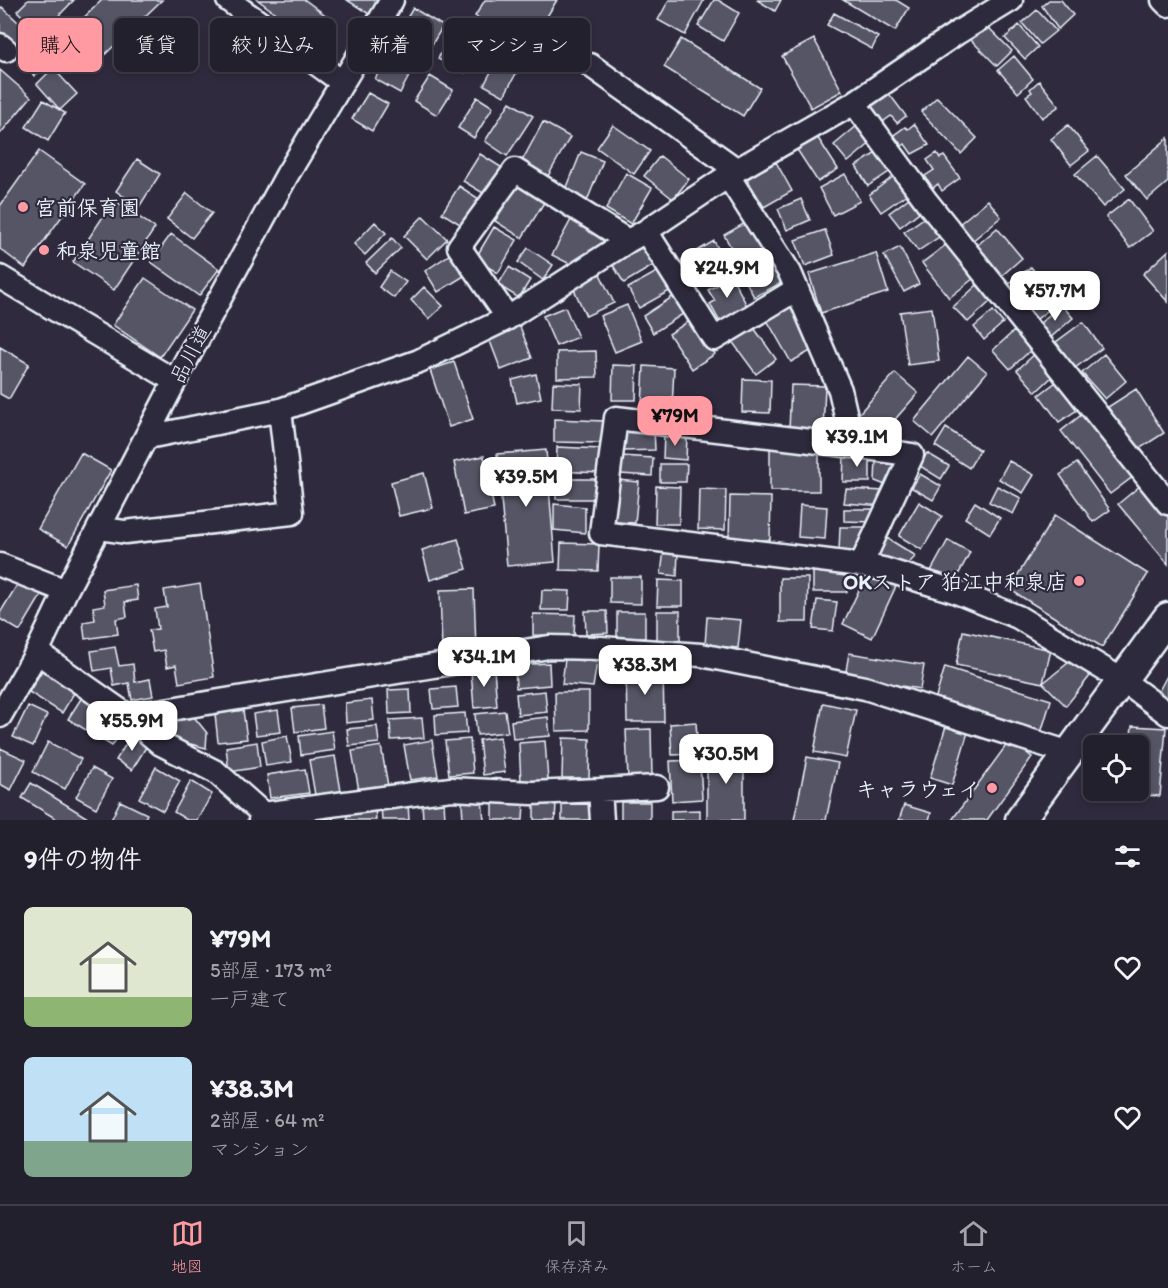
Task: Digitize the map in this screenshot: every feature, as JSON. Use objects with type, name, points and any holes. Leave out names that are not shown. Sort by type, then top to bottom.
[{"type":"main road","points":[[1020,820],[1168,617]]},
{"type":"street","points":[[228,0],[342,82]]},
{"type":"street","name":"品川道","points":[[0,716],[37,652],[66,591],[148,437],[175,381],[287,175],[392,0]]},
{"type":"street","points":[[148,437],[280,410],[419,362],[508,318],[732,173],[854,103],[957,33],[1011,0]]},
{"type":"street","points":[[1163,0],[1168,5]]},
{"type":"street","points":[[591,65],[732,173],[790,273],[840,390],[854,446]]},
{"type":"street","points":[[854,103],[927,202],[1168,503]]},
{"type":"street","points":[[508,318],[459,247],[515,170],[637,236],[714,339],[797,289]]},
{"type":"street","points":[[0,277],[175,381]]},
{"type":"street","points":[[99,528],[125,532],[292,513],[280,410]]},
{"type":"street","points":[[861,564],[912,455],[616,418],[601,532],[883,568],[954,591],[1018,617],[1122,681],[1168,714]]},
{"type":"street","points":[[0,565],[66,591]]},
{"type":"street","points":[[128,716],[549,647],[601,648],[701,655],[865,688],[1070,753]]},
{"type":"street","points":[[37,652],[128,716],[161,744],[216,771],[265,818],[452,789],[532,793],[657,787]]},
{"type":"street","points":[[600,790],[602,820]]},
{"type":"building","points":[[28,0],[74,0],[57,18],[24,18],[17,11]]},
{"type":"building","points":[[102,0],[162,0],[143,18],[114,18],[114,46],[102,57],[102,18],[83,18]]},
{"type":"building","points":[[258,0],[305,0],[329,18],[282,18]]},
{"type":"building","points":[[347,0],[378,0],[369,14]]},
{"type":"building","points":[[485,0],[557,0],[546,18],[478,18],[475,16]]},
{"type":"building","points":[[669,0],[704,0],[685,35],[658,20]]},
{"type":"building","points":[[714,0],[718,0],[739,13],[723,41],[698,26]]},
{"type":"building","points":[[757,0],[781,0],[775,11]]},
{"type":"building","points":[[843,0],[896,0],[909,8],[895,31]]},
{"type":"building","points":[[1049,0],[1061,0],[1073,15],[1058,29],[1042,6]]},
{"type":"building","points":[[2,7],[18,22],[17,51],[0,36]]},
{"type":"building","points":[[413,8],[430,18],[407,18]]},
{"type":"building","points":[[1037,10],[1056,31],[1040,44],[1022,23]]},
{"type":"building","points":[[834,13],[878,37],[872,49],[827,25]]},
{"type":"building","points":[[432,19],[443,26],[432,44]]},
{"type":"building","points":[[986,25],[1012,51],[997,66],[971,40]]},
{"type":"building","points":[[1019,25],[1038,47],[1025,59],[1005,38]]},
{"type":"building","points":[[681,39],[760,88],[743,116],[664,67]]},
{"type":"building","points":[[814,39],[842,91],[811,108],[782,56]]},
{"type":"building","points":[[444,47],[444,62],[438,59]]},
{"type":"building","points":[[1014,56],[1033,79],[1018,93],[998,70]]},
{"type":"building","points":[[0,70],[31,97],[0,134]]},
{"type":"building","points":[[49,72],[57,72],[77,94],[60,110],[37,84]]},
{"type":"building","points":[[379,72],[411,72],[400,93],[375,79]]},
{"type":"building","points":[[491,72],[517,72],[504,96],[484,85]]},
{"type":"building","points":[[430,76],[453,90],[437,115],[414,101]]},
{"type":"building","points":[[1039,81],[1059,106],[1042,118],[1026,96],[1032,92],[1030,89]]},
{"type":"building","points":[[887,91],[906,116],[897,123],[891,116],[880,124],[867,106]]},
{"type":"building","points":[[368,93],[388,104],[372,131],[352,119]]},
{"type":"building","points":[[477,97],[493,107],[474,138],[458,128]]},
{"type":"building","points":[[937,97],[977,138],[961,154],[921,112]]},
{"type":"building","points":[[43,100],[65,113],[48,141],[26,127]]},
{"type":"building","points":[[510,102],[533,116],[507,156],[485,141]]},
{"type":"building","points":[[543,122],[570,137],[548,176],[522,161]]},
{"type":"building","points":[[914,124],[929,145],[912,154],[894,135]]},
{"type":"building","points":[[613,125],[650,151],[634,174],[597,148]]},
{"type":"building","points":[[858,125],[872,142],[848,162],[834,145]]},
{"type":"building","points":[[1068,125],[1089,151],[1071,165],[1051,139]]},
{"type":"building","points":[[816,135],[838,169],[818,182],[796,148]]},
{"type":"building","points":[[1168,138],[1168,182],[1147,200],[1126,174]]},
{"type":"building","points":[[39,151],[85,184],[25,268],[0,249],[0,206]]},
{"type":"building","points":[[879,151],[892,170],[868,186],[856,166]]},
{"type":"building","points":[[581,152],[603,161],[587,201],[565,192]]},
{"type":"building","points":[[937,153],[940,158],[944,156],[960,178],[942,191],[938,184],[933,188],[925,176],[934,170],[927,160]]},
{"type":"building","points":[[480,154],[504,169],[488,196],[463,181]]},
{"type":"building","points":[[660,156],[689,179],[673,199],[644,176]]},
{"type":"building","points":[[1097,156],[1125,189],[1103,207],[1075,174]]},
{"type":"building","points":[[137,159],[160,174],[139,207],[116,191]]},
{"type":"building","points":[[776,162],[792,191],[764,207],[747,179]]},
{"type":"building","points":[[626,173],[652,188],[631,224],[606,209]]},
{"type":"building","points":[[845,174],[860,201],[833,215],[819,188]]},
{"type":"building","points":[[894,176],[907,194],[881,212],[869,195]]},
{"type":"building","points":[[518,184],[545,201],[522,238],[495,221]]},
{"type":"building","points":[[459,186],[479,199],[463,226],[442,213]]},
{"type":"building","points":[[187,193],[212,213],[192,238],[167,219]]},
{"type":"building","points":[[913,195],[923,209],[900,227],[889,213]]},
{"type":"building","points":[[801,199],[810,220],[787,230],[778,209]]},
{"type":"building","points":[[1129,199],[1153,231],[1130,248],[1106,217]]},
{"type":"building","points":[[114,200],[155,228],[114,290],[73,262]]},
{"type":"building","points":[[988,200],[1001,217],[971,242],[958,225]]},
{"type":"building","points":[[928,215],[942,235],[918,251],[904,232]]},
{"type":"building","points":[[423,216],[447,239],[427,259],[404,236]]},
{"type":"building","points":[[572,218],[606,235],[594,259],[585,254],[578,268],[552,255]]},
{"type":"building","points":[[375,222],[386,233],[365,255],[354,244]]},
{"type":"building","points":[[747,222],[763,250],[740,263],[724,235]]},
{"type":"building","points":[[494,227],[517,240],[498,273],[475,259]]},
{"type":"building","points":[[997,228],[1022,258],[998,279],[973,249]]},
{"type":"building","points":[[825,230],[834,255],[805,266],[795,240]]},
{"type":"building","points":[[171,234],[219,269],[199,296],[151,262]]},
{"type":"building","points":[[392,238],[401,248],[375,273],[366,263]]},
{"type":"building","points":[[714,241],[730,270],[709,282],[703,272],[692,278],[682,260]]},
{"type":"building","points":[[641,244],[654,265],[624,283],[611,262]]},
{"type":"building","points":[[947,244],[974,278],[949,298],[922,263]]},
{"type":"building","points":[[900,247],[919,284],[904,292],[884,255]]},
{"type":"building","points":[[528,248],[553,265],[543,280],[518,262]]},
{"type":"building","points":[[455,251],[469,273],[438,292],[425,271]]},
{"type":"building","points":[[1168,251],[1168,302],[1143,274]]},
{"type":"building","points":[[876,253],[888,292],[821,313],[809,274]]},
{"type":"building","points":[[767,256],[781,283],[754,297],[740,270]]},
{"type":"building","points":[[509,267],[530,280],[519,298],[498,285]]},
{"type":"building","points":[[1031,267],[1045,285],[1020,304],[1006,286]]},
{"type":"building","points":[[662,269],[673,289],[639,308],[628,288]]},
{"type":"building","points":[[390,271],[406,282],[394,298],[379,287]]},
{"type":"building","points":[[599,272],[614,303],[586,316],[572,285]]},
{"type":"building","points":[[732,277],[747,306],[720,322],[710,304],[715,301],[708,290]]},
{"type":"building","points":[[145,278],[192,310],[160,357],[113,325]]},
{"type":"building","points":[[977,285],[991,301],[968,322],[953,307]]},
{"type":"building","points":[[424,287],[443,306],[429,319],[411,300]]},
{"type":"building","points":[[1050,288],[1060,301],[1033,322],[1023,310]]},
{"type":"building","points":[[680,292],[691,309],[653,333],[643,316]]},
{"type":"building","points":[[1061,304],[1073,318],[1049,339],[1037,326]]},
{"type":"building","points":[[627,305],[642,341],[615,352],[600,316]]},
{"type":"building","points":[[792,306],[816,348],[791,362],[767,320]]},
{"type":"building","points":[[565,307],[578,337],[556,346],[543,316]]},
{"type":"building","points":[[932,308],[939,361],[908,365],[900,312]]},
{"type":"building","points":[[993,311],[1003,323],[984,340],[974,327]]},
{"type":"building","points":[[692,319],[715,354],[692,369],[669,334]]},
{"type":"building","points":[[1083,322],[1102,348],[1075,368],[1056,342]]},
{"type":"building","points":[[519,324],[532,358],[501,370],[488,336]]},
{"type":"building","points":[[752,325],[776,359],[756,374],[731,340]]},
{"type":"building","points":[[1014,331],[1031,350],[1010,369],[993,350]]},
{"type":"building","points":[[0,347],[29,364],[9,399],[0,394]]},
{"type":"building","points":[[596,351],[597,377],[557,378],[557,352]]},
{"type":"building","points":[[1036,353],[1055,374],[1036,392],[1017,370]]},
{"type":"building","points":[[1104,354],[1126,381],[1105,399],[1082,373]]},
{"type":"building","points":[[968,356],[987,372],[933,437],[914,421]]},
{"type":"building","points":[[454,362],[473,419],[449,427],[430,370]]},
{"type":"building","points":[[613,365],[637,366],[636,400],[612,400]]},
{"type":"building","points":[[644,366],[674,368],[672,408],[642,406]]},
{"type":"building","points":[[895,373],[918,393],[878,439],[855,418]]},
{"type":"building","points":[[536,374],[541,398],[517,403],[512,380]]},
{"type":"building","points":[[743,379],[771,380],[770,413],[742,412]]},
{"type":"building","points":[[1056,382],[1077,410],[1059,422],[1039,395]]},
{"type":"building","points":[[553,383],[582,384],[581,409],[552,408]]},
{"type":"building","points":[[791,385],[825,386],[823,431],[789,430]]},
{"type":"building","points":[[1136,389],[1164,433],[1136,451],[1108,407]]},
{"type":"building","points":[[1085,412],[1134,476],[1110,494],[1061,431]]},
{"type":"building","points":[[554,419],[604,421],[603,443],[554,442]]},
{"type":"building","points":[[622,428],[654,428],[655,450],[623,451]]},
{"type":"building","points":[[946,428],[980,450],[969,468],[935,446]]},
{"type":"building","points":[[664,435],[687,436],[686,460],[663,458]]},
{"type":"building","points":[[557,447],[601,449],[600,473],[556,471]]},
{"type":"building","points":[[819,447],[819,491],[770,491],[770,448]]},
{"type":"building","points":[[546,450],[555,562],[507,566],[497,454]]},
{"type":"building","points":[[81,453],[111,470],[68,546],[38,529]]},
{"type":"building","points":[[927,453],[949,466],[941,479],[920,466]]},
{"type":"building","points":[[844,454],[870,454],[870,482],[843,482]]},
{"type":"building","points":[[484,456],[494,509],[464,515],[454,462]]},
{"type":"building","points":[[621,456],[653,458],[652,476],[620,474]]},
{"type":"building","points":[[876,459],[898,465],[888,486],[875,481]]},
{"type":"building","points":[[1009,461],[1034,475],[1023,493],[999,479]]},
{"type":"building","points":[[1077,463],[1110,510],[1093,522],[1060,475]]},
{"type":"building","points":[[660,464],[687,464],[686,482],[660,482]]},
{"type":"building","points":[[424,473],[433,508],[399,516],[391,482]]},
{"type":"building","points":[[920,474],[941,486],[933,500],[912,488]]},
{"type":"building","points":[[556,479],[596,479],[596,499],[556,499]]},
{"type":"building","points":[[618,480],[639,482],[635,523],[615,522]]},
{"type":"building","points":[[1141,485],[1168,517],[1168,564],[1118,504]]},
{"type":"building","points":[[656,486],[680,487],[679,524],[655,524]]},
{"type":"building","points":[[997,486],[1021,498],[1013,514],[989,502]]},
{"type":"building","points":[[699,489],[726,490],[725,530],[698,529]]},
{"type":"building","points":[[846,489],[885,491],[884,506],[844,503]]},
{"type":"building","points":[[730,496],[771,497],[770,540],[729,540]]},
{"type":"building","points":[[919,502],[942,516],[922,550],[899,536]]},
{"type":"building","points":[[975,502],[1000,518],[990,534],[965,518]]},
{"type":"building","points":[[554,504],[585,507],[585,533],[554,530]]},
{"type":"building","points":[[800,505],[827,507],[825,539],[798,537]]},
{"type":"building","points":[[844,509],[874,509],[873,522],[844,521]]},
{"type":"building","name":"OKストア 狛江中和泉店","points":[[1055,515],[1148,574],[1102,647],[1009,589]]},
{"type":"building","points":[[840,527],[866,527],[854,551],[839,552]]},
{"type":"building","points":[[887,538],[916,556],[907,565],[876,557]]},
{"type":"building","points":[[458,539],[467,569],[430,580],[422,550]]},
{"type":"building","points":[[948,540],[970,552],[954,583],[931,571]]},
{"type":"building","points":[[561,543],[599,544],[598,571],[560,570]]},
{"type":"building","points":[[664,550],[678,551],[677,576],[661,574]]},
{"type":"building","points":[[813,567],[847,567],[847,592],[813,592]]},
{"type":"building","points":[[867,573],[896,586],[872,638],[843,624]]},
{"type":"building","points":[[610,577],[641,577],[641,604],[610,603]]},
{"type":"building","points":[[780,578],[808,578],[807,622],[780,622]]},
{"type":"building","points":[[20,580],[42,594],[20,631],[0,619],[0,613]]},
{"type":"building","points":[[658,580],[683,581],[683,606],[657,606]]},
{"type":"building","points":[[200,584],[214,677],[179,683],[176,665],[167,667],[164,650],[153,652],[149,630],[158,629],[155,609],[167,607],[164,590]]},
{"type":"building","points":[[136,585],[138,600],[125,602],[127,617],[116,619],[118,634],[85,639],[83,622],[95,620],[93,607],[105,605],[103,590]]},
{"type":"building","points":[[474,589],[476,649],[442,650],[440,590]]},
{"type":"building","points":[[542,590],[570,591],[569,610],[541,610]]},
{"type":"building","points":[[817,600],[837,602],[833,631],[813,629]]},
{"type":"building","points":[[585,611],[607,611],[608,633],[586,634]]},
{"type":"building","points":[[657,611],[680,611],[680,641],[657,641]]},
{"type":"building","points":[[617,612],[645,612],[645,638],[617,638]]},
{"type":"building","points":[[533,614],[575,615],[574,636],[533,635]]},
{"type":"building","points":[[707,617],[741,620],[738,648],[705,645]]},
{"type":"building","points":[[963,631],[1051,650],[1043,683],[956,665]]},
{"type":"building","points":[[115,647],[119,666],[133,664],[135,682],[150,679],[153,696],[132,700],[129,683],[114,686],[111,668],[94,671],[91,651]]},
{"type":"building","points":[[849,653],[924,665],[920,689],[845,677]]},
{"type":"building","points":[[565,659],[597,662],[593,687],[562,684]]},
{"type":"building","points":[[1073,659],[1090,676],[1066,706],[1043,683]]},
{"type":"building","points":[[549,663],[550,685],[516,688],[515,665]]},
{"type":"building","points":[[44,667],[77,688],[62,713],[29,692]]},
{"type":"building","points":[[945,667],[1051,700],[1041,733],[935,700]]},
{"type":"building","points":[[494,669],[497,706],[474,708],[471,671]]},
{"type":"building","points":[[663,670],[664,722],[627,722],[626,671]]},
{"type":"building","points":[[1168,674],[1168,708],[1154,700]]},
{"type":"building","points":[[456,687],[458,707],[433,709],[431,689]]},
{"type":"building","points":[[410,689],[411,713],[389,714],[388,690]]},
{"type":"building","points":[[545,691],[547,712],[518,715],[516,694]]},
{"type":"building","points":[[555,692],[589,692],[589,730],[556,731]]},
{"type":"building","points":[[84,694],[128,721],[112,746],[68,719]]},
{"type":"building","points":[[372,700],[374,720],[346,723],[345,703]]},
{"type":"building","points":[[823,703],[856,710],[846,758],[814,752]]},
{"type":"building","points":[[321,705],[324,728],[295,732],[292,708]]},
{"type":"building","points":[[28,706],[47,715],[33,746],[13,737]]},
{"type":"building","points":[[243,710],[247,739],[218,742],[215,714]]},
{"type":"building","points":[[278,710],[281,732],[256,735],[253,714]]},
{"type":"building","points":[[505,711],[508,732],[477,735],[475,714]]},
{"type":"building","points":[[465,713],[467,733],[436,735],[435,715]]},
{"type":"building","points":[[194,717],[207,733],[206,748],[171,739],[167,719]]},
{"type":"building","points":[[548,717],[550,736],[513,739],[511,721]]},
{"type":"building","points":[[422,718],[424,738],[391,740],[390,720]]},
{"type":"building","points":[[696,722],[698,754],[672,755],[670,724]]},
{"type":"building","points":[[377,726],[379,743],[349,746],[347,729]]},
{"type":"building","points":[[946,726],[968,732],[952,785],[930,778]]},
{"type":"building","points":[[1132,726],[1166,728],[1160,796],[1149,795],[1149,735],[1131,735]]},
{"type":"building","points":[[651,729],[652,777],[628,778],[626,730]]},
{"type":"building","points":[[332,731],[335,750],[301,755],[299,736]]},
{"type":"building","points":[[132,734],[148,744],[132,770],[116,760]]},
{"type":"building","points":[[287,736],[292,762],[266,766],[262,741]]},
{"type":"building","points":[[500,737],[505,772],[483,775],[479,740]]},
{"type":"building","points":[[563,738],[590,739],[589,778],[562,778]]},
{"type":"building","points":[[470,739],[473,773],[449,775],[445,741]]},
{"type":"building","points":[[432,740],[438,776],[410,780],[404,745]]},
{"type":"building","name":"キャラウェイ","points":[[1010,740],[1032,757],[987,820],[952,820]]},
{"type":"building","points":[[545,741],[548,780],[521,782],[519,743]]},
{"type":"building","points":[[48,742],[81,759],[65,789],[33,772]]},
{"type":"building","points":[[257,742],[260,767],[229,772],[226,747]]},
{"type":"building","points":[[381,746],[388,786],[359,791],[352,751]]},
{"type":"building","points":[[0,748],[26,760],[11,790],[0,784]]},
{"type":"building","points":[[744,749],[744,820],[707,820],[707,750]]},
{"type":"building","points":[[335,756],[341,791],[315,795],[309,760]]},
{"type":"building","points":[[807,757],[838,763],[826,820],[794,820]]},
{"type":"building","points":[[700,760],[702,799],[672,801],[670,761]]},
{"type":"building","points":[[156,767],[180,781],[163,811],[139,798]]},
{"type":"building","points":[[92,768],[112,779],[96,808],[76,797]]},
{"type":"building","points":[[305,769],[309,793],[270,798],[267,775]]},
{"type":"building","points":[[191,781],[212,794],[197,820],[187,820],[174,812]]},
{"type":"building","points":[[31,783],[91,820],[58,820],[22,798]]},
{"type":"building","points":[[444,800],[445,820],[423,820],[422,801]]},
{"type":"building","points":[[482,800],[484,820],[463,820],[462,802]]},
{"type":"building","points":[[120,801],[147,814],[144,820],[111,820]]},
{"type":"building","points":[[493,801],[524,802],[523,820],[493,820]]},
{"type":"building","points":[[621,802],[650,802],[650,820],[621,820]]},
{"type":"building","points":[[408,803],[409,820],[382,820],[381,805]]},
{"type":"building","points":[[562,803],[594,803],[593,820],[562,820]]},
{"type":"building","points":[[534,804],[556,804],[555,820],[534,820]]},
{"type":"building","points":[[904,805],[931,813],[929,820],[899,820]]},
{"type":"building","points":[[375,808],[376,820],[347,820],[347,810]]},
{"type":"building","points":[[700,810],[700,820],[671,820],[671,811]]},
{"type":"building","points":[[333,814],[333,820],[309,820],[309,816]]},
{"type":"place","name":"宮前保育園","points":[[23,207]]},
{"type":"place","name":"和泉児童館","points":[[44,250]]},
{"type":"place","name":"OKストア 狛江中和泉店","points":[[1079,581]]},
{"type":"place","name":"キャラウェイ","points":[[992,788]]}]
